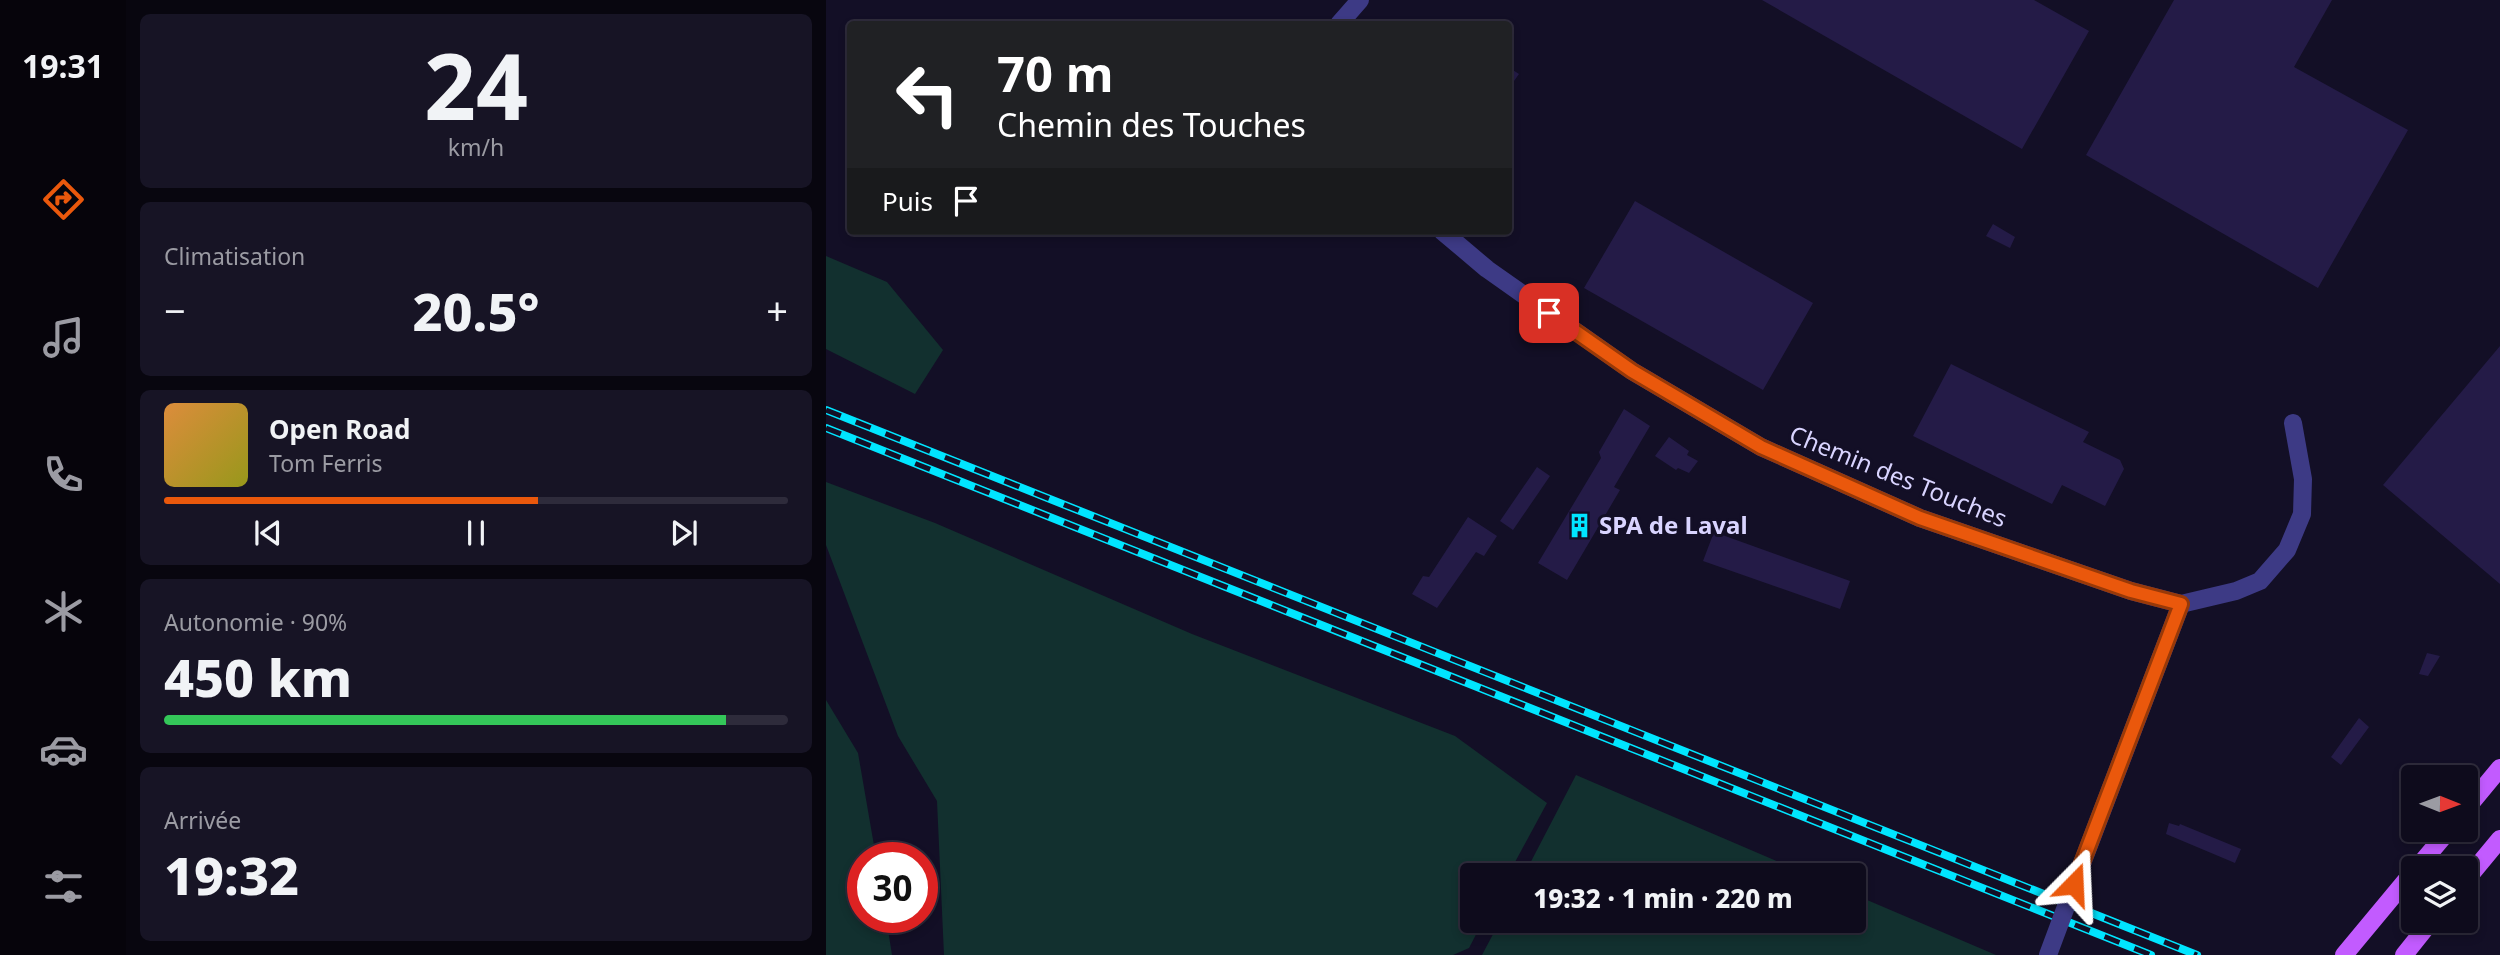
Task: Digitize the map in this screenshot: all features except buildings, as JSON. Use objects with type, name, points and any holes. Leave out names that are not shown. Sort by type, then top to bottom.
[{"type":"main road","points":[[2478,795],[2500,768]]},
{"type":"main road","points":[[2478,866],[2500,839]]},
{"type":"main road","points":[[2427,856],[2439,842]]},
{"type":"main road","points":[[2344,955],[2401,887]]},
{"type":"main road","points":[[2404,955],[2422,933]]},
{"type":"street","points":[[1342,21],[1360,0]]},
{"type":"street","name":"Chemin des Touches","points":[[1447,235],[1488,269],[1632,371],[1761,447],[1920,518],[2131,591],[2181,604],[2236,591],[2260,581],[2287,551],[2302,514],[2303,479],[2293,423]]},
{"type":"street","points":[[2048,955],[2181,604]]},
{"type":"green space","points":[[826,256],[887,282],[943,350],[915,394],[826,349]]},
{"type":"green space","points":[[826,482],[935,523],[1192,634],[1455,736],[1547,803],[1514,863],[1460,863],[1460,933],[1477,933],[1469,948],[1453,955],[944,955],[937,801],[898,736],[826,545]]},
{"type":"green space","points":[[826,700],[858,753],[873,842],[847,842],[847,933],[889,933],[892,955],[826,955]]},
{"type":"green space","points":[[1576,775],[1781,863],[1530,863]]},
{"type":"green space","points":[[1866,900],[1996,955],[1482,955],[1494,933],[1866,933]]},
{"type":"railway","points":[[826,410],[2197,955]]},
{"type":"railway","points":[[826,428],[2151,955]]},
{"type":"place","name":"SPA de Laval","points":[[1579,526]]},
{"type":"route","points":[[1549,313],[1632,371],[1761,447],[1920,518],[2131,591],[2181,604],[2074,884]]}]
